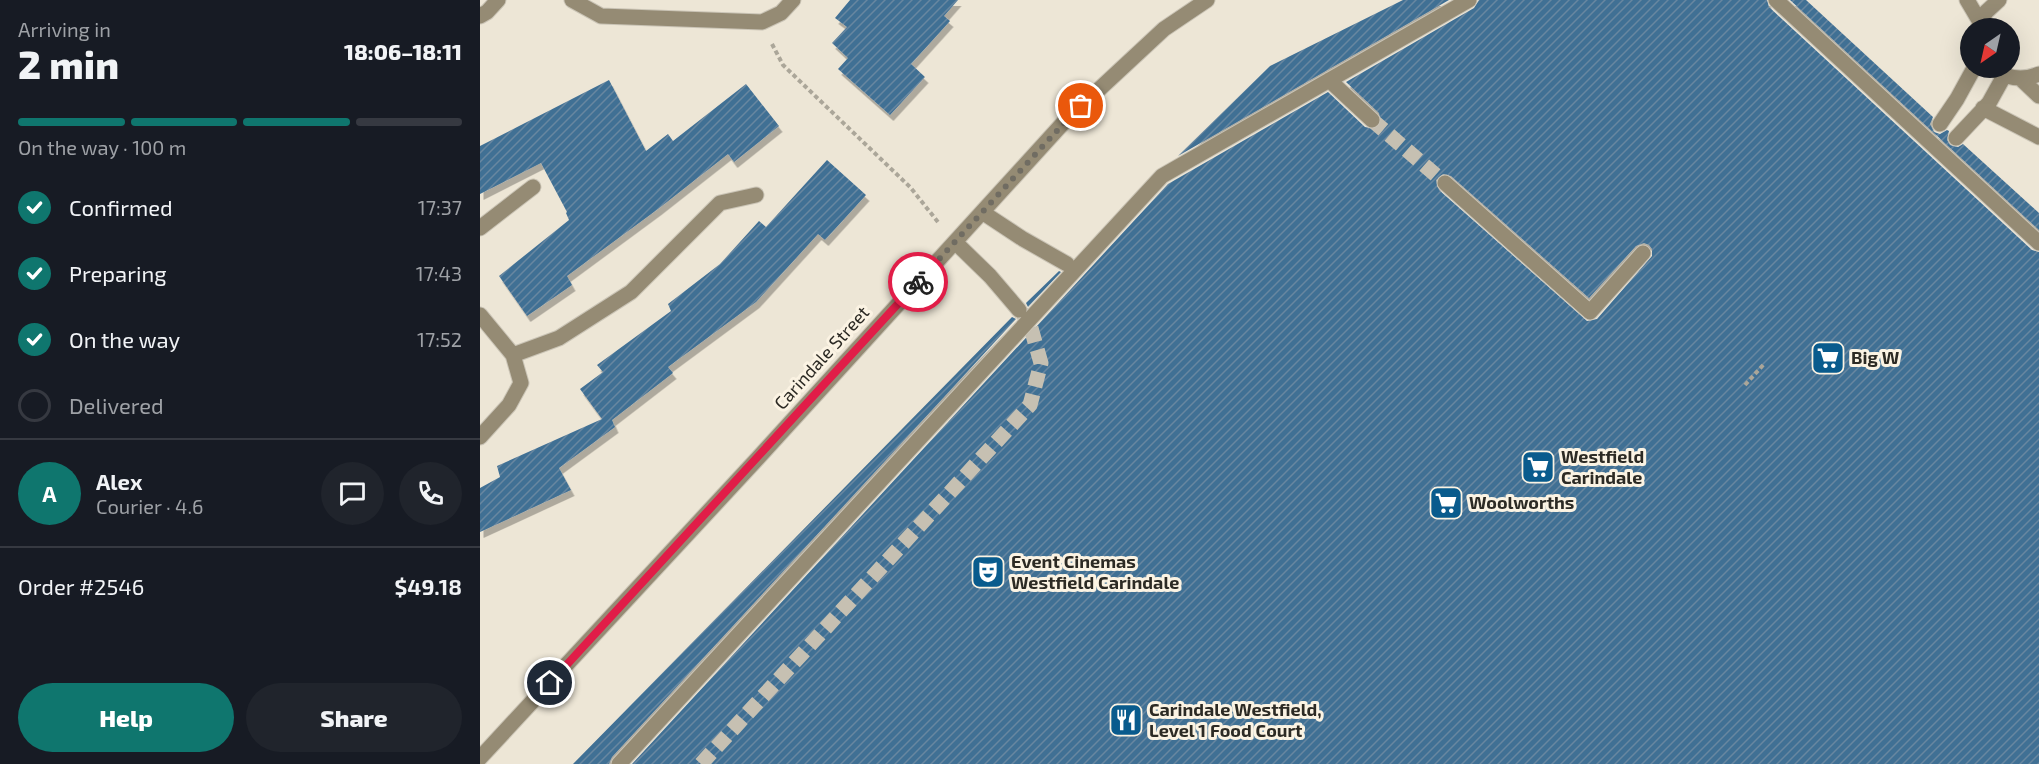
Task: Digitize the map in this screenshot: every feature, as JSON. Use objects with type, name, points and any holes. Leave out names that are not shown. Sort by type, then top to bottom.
[{"type":"street","points":[[480,16],[498,0]]},
{"type":"street","points":[[572,0],[601,16],[762,22],[781,13],[793,0]]},
{"type":"street","name":"Carindale Street","points":[[480,758],[1065,122],[1164,29],[1207,0]]},
{"type":"street","points":[[619,764],[1162,176],[1469,0]]},
{"type":"street","points":[[1776,0],[2039,243]]},
{"type":"street","points":[[1967,0],[1976,18]]},
{"type":"street","points":[[1983,18],[1999,0]]},
{"type":"street","points":[[2020,78],[2039,74]]},
{"type":"street","points":[[1940,124],[1958,99],[1969,78]]},
{"type":"street","points":[[1956,138],[1983,108],[1996,78]]},
{"type":"street","points":[[2020,78],[2039,96]]},
{"type":"street","points":[[1329,80],[1372,120]]},
{"type":"street","points":[[1983,108],[2039,137]]},
{"type":"street","points":[[1445,183],[1590,312],[1644,253]]},
{"type":"street","points":[[480,228],[533,187]]},
{"type":"street","points":[[513,355],[559,338],[631,292],[720,203],[756,195]]},
{"type":"street","points":[[982,212],[1067,264]]},
{"type":"street","points":[[955,242],[990,276],[1019,309]]},
{"type":"street","points":[[480,315],[513,355],[521,383],[509,405],[480,437]]},
{"type":"path","points":[[762,22],[783,65],[910,187],[955,242]]},
{"type":"path","points":[[1745,385],[1764,364]]},
{"type":"building","points":[[850,0],[958,0],[944,16],[950,21],[911,64],[925,77],[890,115],[838,69],[848,58],[832,43],[847,27],[835,18]]},
{"type":"building","points":[[1403,0],[1449,0],[1178,156],[1270,66]]},
{"type":"building","points":[[1479,0],[1767,0],[1769,7],[2032,250],[2039,252],[2039,764],[632,764],[1168,184],[1328,92],[1365,127],[1375,129],[1381,123],[1379,113],[1346,82],[1474,8]],"holes":[[[1443,174],[1451,176],[1589,298],[1636,246],[1644,243],[1649,245],[1652,249],[1652,256],[1597,319],[1587,321],[1439,190],[1436,180]]]},
{"type":"building","points":[[1790,0],[1806,0],[1933,117],[1930,124],[1934,132],[1940,134],[1949,131],[1947,140],[1950,145],[1958,147],[1963,144],[2039,213],[2039,230]]},
{"type":"building","points":[[609,80],[646,151],[668,134],[673,141],[746,84],[779,126],[734,162],[728,154],[567,276],[572,285],[527,316],[499,276],[569,220],[567,212],[541,163],[480,194],[480,146]]},
{"type":"building","points":[[827,160],[866,195],[825,240],[818,234],[756,302],[668,367],[673,373],[612,420],[615,427],[559,468],[571,490],[480,532],[480,488],[500,477],[497,466],[602,419],[580,389],[603,372],[597,365],[671,311],[668,304],[720,264],[759,221],[766,227]]},
{"type":"building","points":[[1059,271],[1061,272],[1028,307],[1026,303]]},
{"type":"building","points":[[1012,317],[1016,319],[612,757],[609,764],[573,764]]},
{"type":"tunnel","points":[[1372,120],[1445,183]]},
{"type":"tunnel","points":[[701,764],[1030,405],[1041,363],[1029,321],[1021,312]]},
{"type":"way so far","points":[[918,282],[1081,106]]},
{"type":"place","name":"Big W","points":[[1828,358]]},
{"type":"place","name":"Westfield Carindale","points":[[1538,467]]},
{"type":"place","name":"Woolworths","points":[[1446,503]]},
{"type":"place","name":"Event Cinemas Westfield Carindale","points":[[988,572]]},
{"type":"place","name":"Carindale Westfield, Level 1 Food Court","points":[[1126,720]]},
{"type":"route","points":[[550,683],[918,282]]}]
